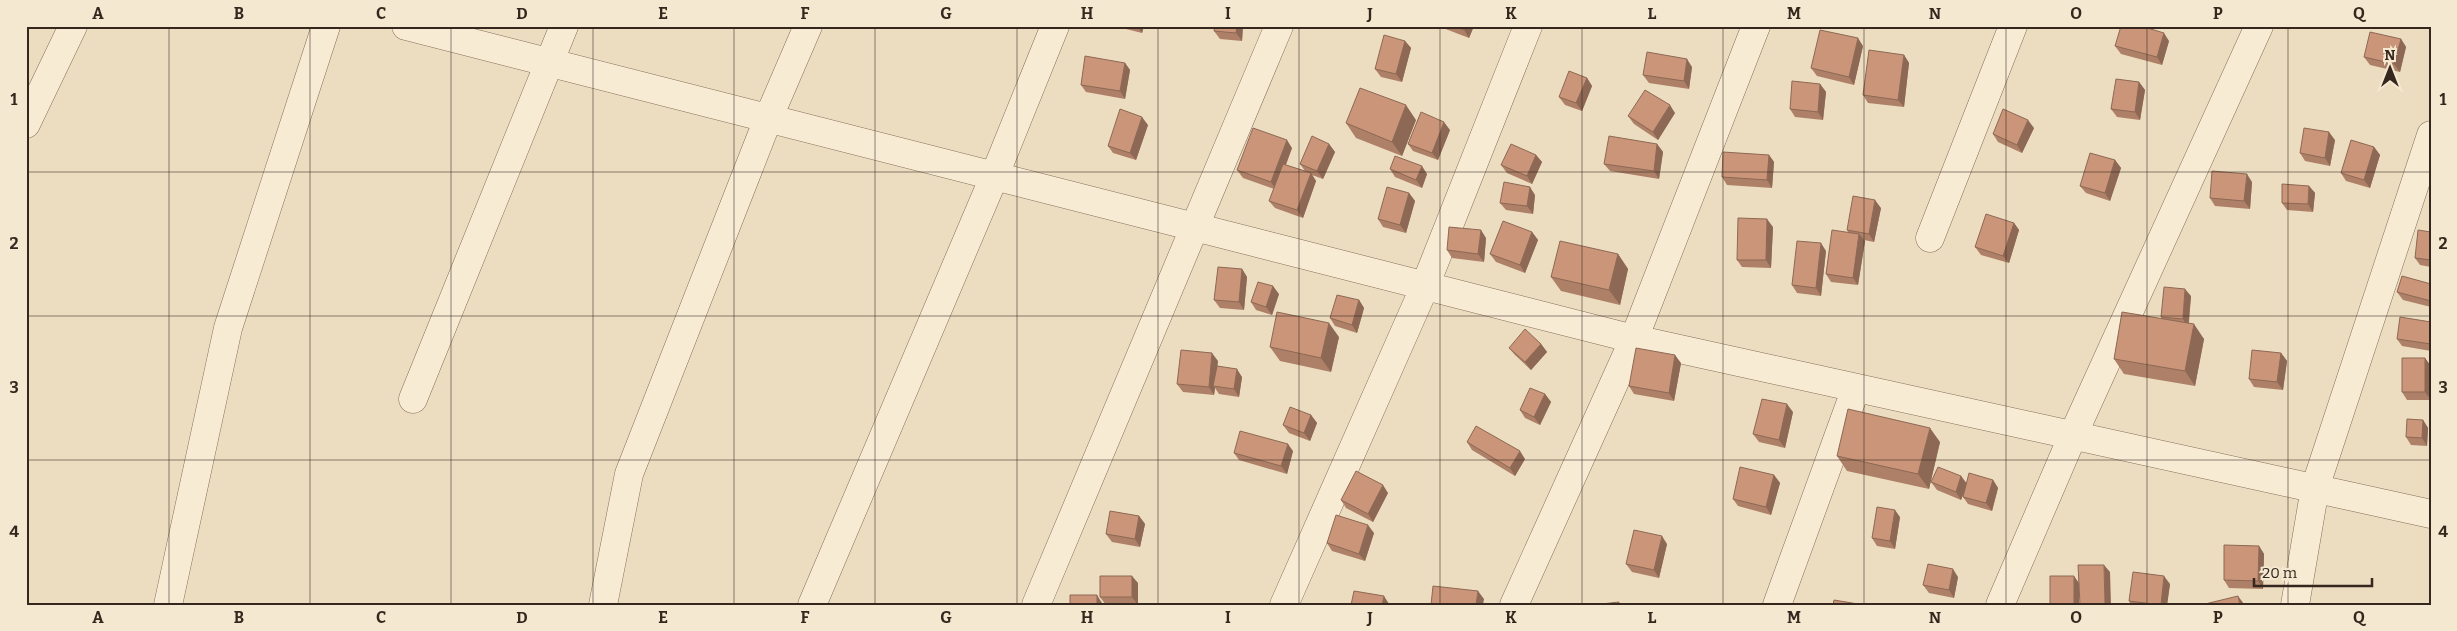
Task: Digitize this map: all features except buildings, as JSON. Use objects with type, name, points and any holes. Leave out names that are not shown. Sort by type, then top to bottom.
[{"type":"street","points":[[26,124],[73,26]]},
{"type":"street","points":[[168,605],[228,328],[326,26]]},
{"type":"street","points":[[406,26],[1634,339],[2431,514]]},
{"type":"street","points":[[413,399],[564,26]]},
{"type":"street","points":[[603,605],[629,474],[768,119],[808,26]]},
{"type":"street","points":[[812,605],[994,177],[1055,26]]},
{"type":"street","points":[[1036,605],[1279,26]]},
{"type":"street","points":[[1284,605],[1425,286],[1528,26]]},
{"type":"street","points":[[1514,605],[1634,339],[1756,26]]},
{"type":"street","points":[[1930,238],[2014,26]]},
{"type":"street","points":[[2000,605],[2073,435],[2259,26]]},
{"type":"street","points":[[2295,605],[2315,488],[2431,135]]},
{"type":"street","points":[[1777,605],[1856,388]]}]
